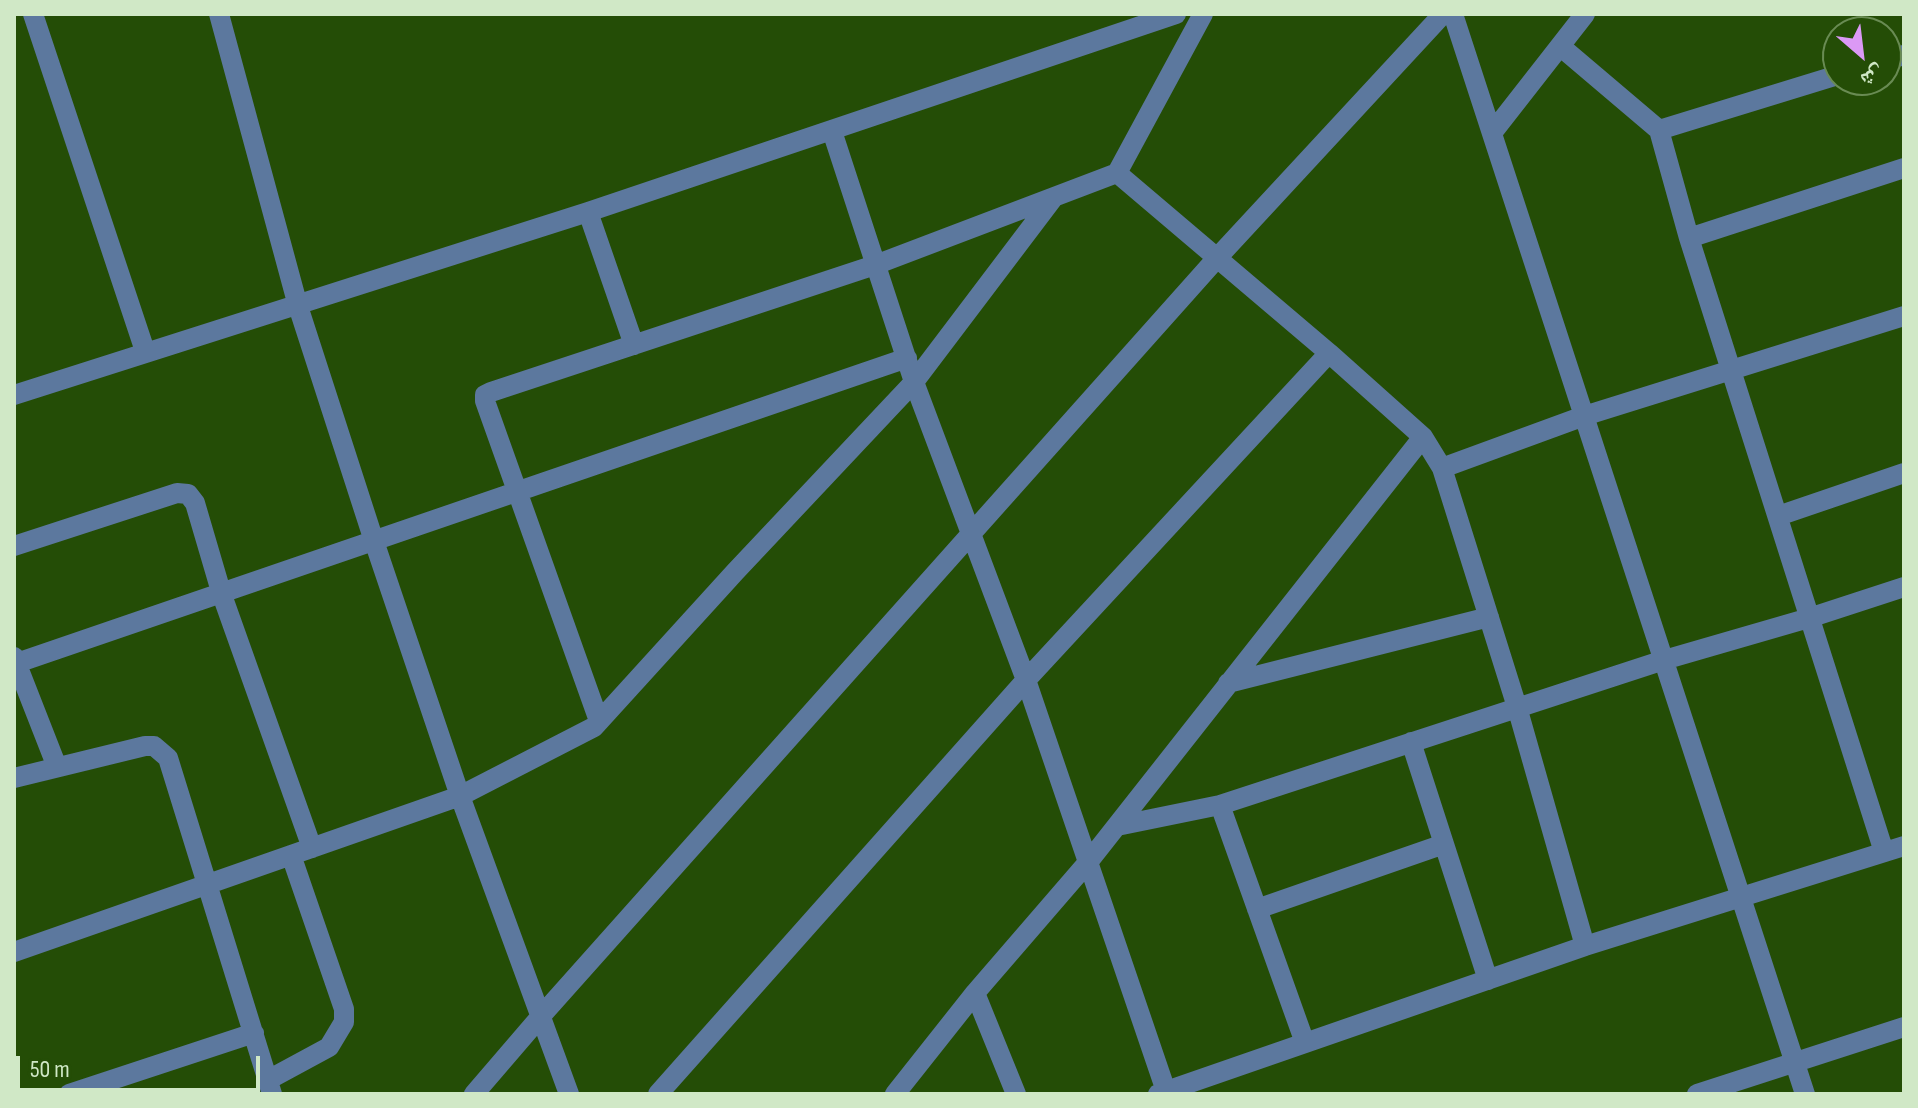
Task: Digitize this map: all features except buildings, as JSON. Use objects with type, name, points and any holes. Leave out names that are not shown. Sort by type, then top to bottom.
[{"type":"street","points":[[33,14],[145,351]]},
{"type":"street","points":[[219,14],[298,306],[374,541],[460,796],[569,1094]]},
{"type":"street","points":[[14,395],[588,212],[1176,14]]},
{"type":"street","points":[[599,721],[485,395],[875,265],[1117,173],[1203,14]]},
{"type":"street","points":[[474,1094],[1217,258],[1443,14]]},
{"type":"street","points":[[1453,14],[1805,1094]]},
{"type":"street","points":[[1492,133],[1585,14]]},
{"type":"street","points":[[832,131],[914,382],[1026,680],[1089,861],[1164,1093],[1585,946],[1894,849],[1809,618],[1689,238],[1659,130],[1560,46]]},
{"type":"street","points":[[1659,130],[1822,80]]},
{"type":"street","points":[[1689,238],[1904,168]]},
{"type":"street","points":[[1117,173],[1423,437],[1442,468],[1517,707],[1585,946]]},
{"type":"street","points":[[14,952],[460,796],[588,732],[914,382],[1054,197]]},
{"type":"street","points":[[588,212],[634,345]]},
{"type":"street","points":[[1442,468],[1584,416],[1904,316]]},
{"type":"street","points":[[671,1090],[1026,680],[1329,353]]},
{"type":"street","points":[[57,767],[15,662],[222,595],[907,358]]},
{"type":"street","points":[[895,1094],[975,993],[1089,861],[1423,437]]},
{"type":"street","points":[[1778,516],[1904,473]]},
{"type":"street","points":[[14,546],[177,493],[185,493],[195,503],[222,595],[312,848]]},
{"type":"street","points":[[1117,826],[1220,805],[1664,660],[1904,587]]},
{"type":"street","points":[[1228,683],[1489,617]]},
{"type":"street","points":[[1411,742],[1488,980]]},
{"type":"street","points":[[14,778],[145,746],[161,750],[171,765],[270,1087],[329,1047],[344,1022],[344,1009],[291,855]]},
{"type":"street","points":[[1220,805],[1305,1043]]},
{"type":"street","points":[[1257,909],[1444,844]]},
{"type":"street","points":[[975,993],[1016,1094]]},
{"type":"street","points":[[1697,1094],[1904,1027]]},
{"type":"street","points":[[69,1094],[254,1033]]}]
